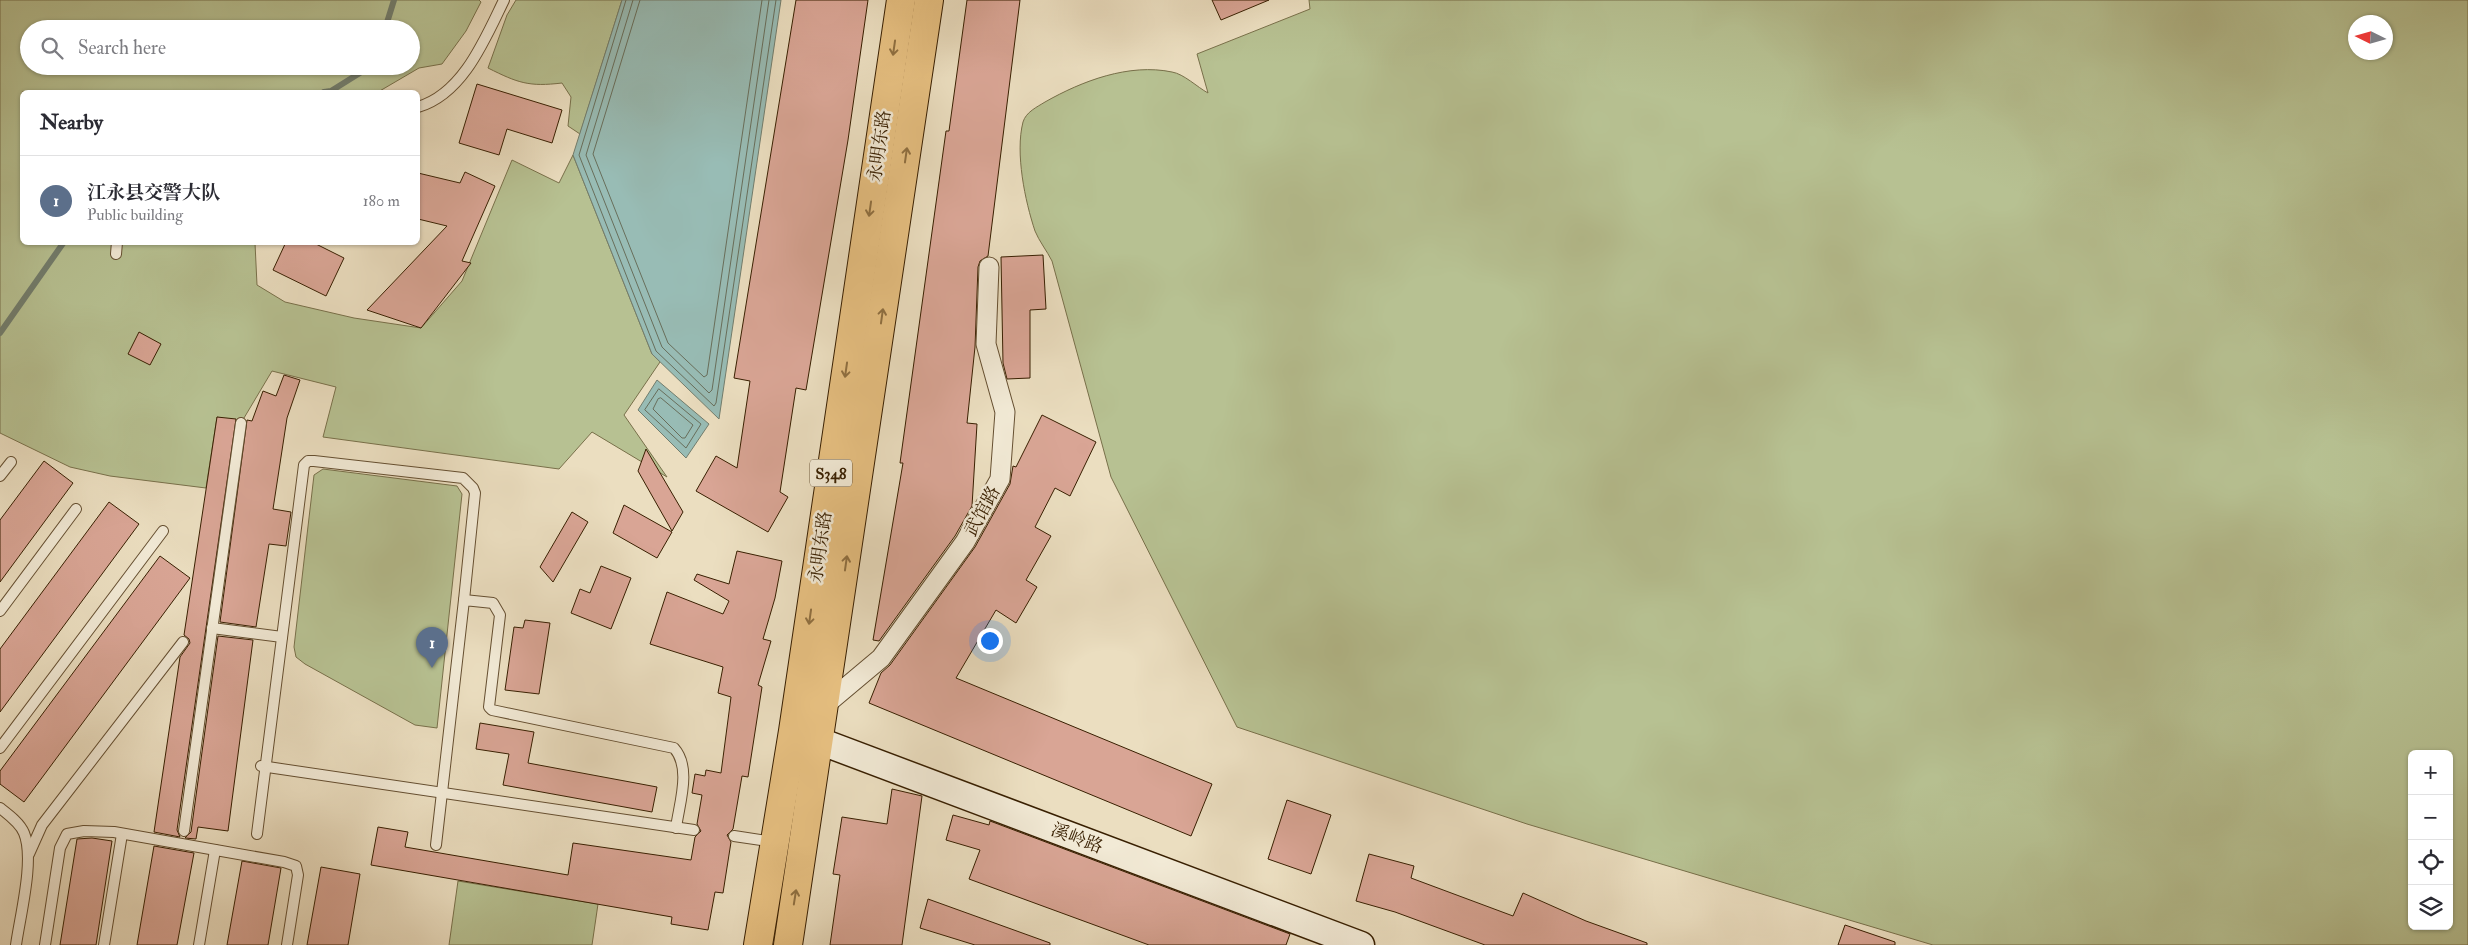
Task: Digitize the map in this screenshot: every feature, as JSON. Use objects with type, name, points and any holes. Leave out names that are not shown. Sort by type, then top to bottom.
[{"type":"main road","name":"永明东路","points":[[758,945],[793,731],[901,0]]},
{"type":"main road","name":"永明东路","points":[[788,945],[929,0]]},
{"type":"street","name":"武馆路","points":[[825,705],[881,658],[964,542],[1000,479],[1005,412],[986,344],[989,267]]},
{"type":"street","name":"溪岭路","points":[[793,731],[1361,945]]},
{"type":"lane","points":[[420,106],[450,90],[472,59],[504,0]]},
{"type":"lane","points":[[116,254],[117,245]]},
{"type":"lane","points":[[184,832],[241,423]]},
{"type":"lane","points":[[257,834],[263,766],[304,465],[308,461],[463,478],[469,483],[475,493],[436,845]]},
{"type":"lane","points":[[0,476],[11,462]]},
{"type":"lane","points":[[0,612],[76,508]]},
{"type":"lane","points":[[0,748],[163,532]]},
{"type":"lane","points":[[464,600],[493,603],[500,615],[489,707],[492,710],[674,748],[682,762],[683,780],[676,828]]},
{"type":"lane","points":[[212,628],[282,637]]},
{"type":"lane","points":[[16,945],[29,854],[42,825],[183,642]]},
{"type":"lane","points":[[263,766],[694,830]]},
{"type":"lane","points":[[0,808],[24,832],[29,854]]},
{"type":"lane","points":[[44,945],[60,848],[67,834],[84,831],[122,834],[284,862],[296,866],[298,875],[287,945]]},
{"type":"lane","points":[[104,945],[122,834]]},
{"type":"lane","points":[[734,836],[775,842]]},
{"type":"lane","points":[[199,945],[215,850]]},
{"type":"green space","points":[[0,0],[479,0],[481,2],[466,31],[442,64],[420,68],[420,20],[20,20],[20,75],[407,75],[381,90],[20,90],[20,245],[255,245],[257,285],[285,302],[354,318],[421,328],[462,281],[512,160],[559,183],[573,155],[652,354],[660,362],[624,415],[667,477],[592,432],[559,469],[323,437],[336,387],[272,371],[241,423],[217,417],[206,488],[110,476],[70,467],[0,433]]},
{"type":"green space","points":[[516,0],[622,0],[580,134],[568,126],[571,97],[562,83],[524,83],[488,68],[507,15]]},
{"type":"green space","points":[[1309,0],[2468,0],[2468,945],[1933,945],[1527,824],[1237,727],[1111,477],[1052,261],[1035,231],[1028,206],[1022,177],[1020,148],[1024,118],[1029,113],[1059,94],[1106,76],[1139,70],[1172,72],[1186,78],[1208,93],[1197,54],[1310,9]]},
{"type":"green space","points":[[323,469],[457,486],[462,494],[437,728],[415,725],[305,664],[296,657],[294,647],[314,475]]},
{"type":"green space","points":[[458,881],[598,904],[592,945],[449,945]]},
{"type":"water","points":[[622,0],[781,0],[719,419],[652,354],[573,155]]},
{"type":"water","points":[[657,380],[709,424],[686,458],[638,410]]},
{"type":"building","points":[[796,0],[868,0],[848,140],[806,390],[796,388],[780,492],[788,497],[768,532],[696,491],[716,456],[737,468],[750,381],[734,378]]},
{"type":"building","points":[[967,0],[1020,0],[988,256],[980,261],[978,267],[975,347],[967,423],[977,424],[972,506],[955,536],[879,641],[873,640],[903,463],[900,463],[946,131],[949,131]]},
{"type":"building","points":[[1212,0],[1269,0],[1221,20]]},
{"type":"building","points":[[477,84],[562,110],[552,143],[507,129],[499,155],[459,143]]},
{"type":"building","points":[[465,172],[495,186],[462,261],[471,263],[421,328],[367,310],[447,226],[420,219],[420,173],[460,183]]},
{"type":"building","points":[[285,245],[318,245],[344,258],[326,296],[273,270]]},
{"type":"building","points":[[1043,255],[1046,309],[1030,310],[1030,378],[1007,379],[1003,363],[1001,257]]},
{"type":"building","points":[[139,332],[161,344],[150,365],[128,354]]},
{"type":"building","points":[[284,375],[300,380],[287,418],[273,509],[291,512],[286,546],[269,544],[256,627],[220,622],[247,420],[252,421],[263,391],[276,396]]},
{"type":"building","points":[[1042,415],[1096,442],[1070,496],[1055,488],[1035,527],[1051,536],[1026,580],[1037,587],[1016,623],[996,610],[956,678],[1212,784],[1191,836],[869,703],[881,673],[890,665],[975,547],[1010,484],[1013,466],[1016,467]]},
{"type":"building","points":[[217,417],[236,419],[177,830],[180,837],[154,832],[180,657],[190,643],[189,639],[184,635]]},
{"type":"building","points":[[646,449],[683,512],[672,531],[638,471]]},
{"type":"building","points":[[44,461],[73,483],[0,582],[0,520]]},
{"type":"building","points":[[109,502],[139,524],[0,712],[0,649]]},
{"type":"building","points":[[624,505],[672,532],[657,558],[613,533]]},
{"type":"building","points":[[572,512],[588,522],[553,582],[540,567]]},
{"type":"building","points":[[737,551],[782,561],[775,598],[763,639],[771,641],[758,685],[762,687],[748,777],[742,776],[733,829],[727,835],[731,842],[723,893],[715,892],[708,930],[671,924],[672,917],[371,865],[378,827],[408,832],[405,847],[568,875],[573,843],[691,860],[695,837],[701,831],[697,824],[702,795],[692,793],[695,774],[705,776],[706,770],[721,773],[731,697],[718,693],[723,667],[650,644],[667,592],[723,614],[729,601],[694,580],[697,574],[729,584]]},
{"type":"building","points":[[160,556],[190,578],[24,802],[0,784],[0,771]]},
{"type":"building","points":[[601,566],[631,578],[611,629],[571,613],[580,589],[590,593]]},
{"type":"building","points":[[525,620],[550,623],[539,694],[505,690],[514,627],[523,628]]},
{"type":"building","points":[[218,636],[253,640],[228,831],[198,827],[196,839],[185,838],[191,832]]},
{"type":"building","points":[[480,723],[534,732],[528,763],[657,787],[652,812],[503,785],[509,754],[476,749]]},
{"type":"building","points":[[892,789],[922,796],[902,945],[830,945],[840,875],[833,874],[842,817],[887,824]]},
{"type":"building","points":[[1287,800],[1331,815],[1311,874],[1268,859]]},
{"type":"building","points":[[953,815],[989,825],[990,821],[1290,934],[1286,945],[1149,945],[969,879],[980,850],[946,840]]},
{"type":"building","points":[[92,838],[112,841],[96,945],[60,945],[77,839]]},
{"type":"building","points":[[154,846],[194,853],[177,945],[137,945]]},
{"type":"building","points":[[1369,854],[1414,866],[1411,878],[1513,916],[1523,893],[1586,921],[1647,943],[1647,945],[1485,945],[1395,912],[1356,901]]},
{"type":"building","points":[[242,861],[281,868],[268,945],[227,945]]},
{"type":"building","points":[[321,867],[360,874],[348,945],[307,945]]},
{"type":"building","points":[[928,899],[1050,943],[1050,945],[975,945],[920,928]]},
{"type":"building","points":[[1845,925],[1895,942],[1895,945],[1838,945]]},
{"type":"waterway","points":[[388,20],[394,0]]},
{"type":"waterway","points":[[333,90],[357,75]]},
{"type":"waterway","points":[[0,333],[62,245]]},
{"type":"place","name":"江永县交警大队","points":[[432,668]]}]
